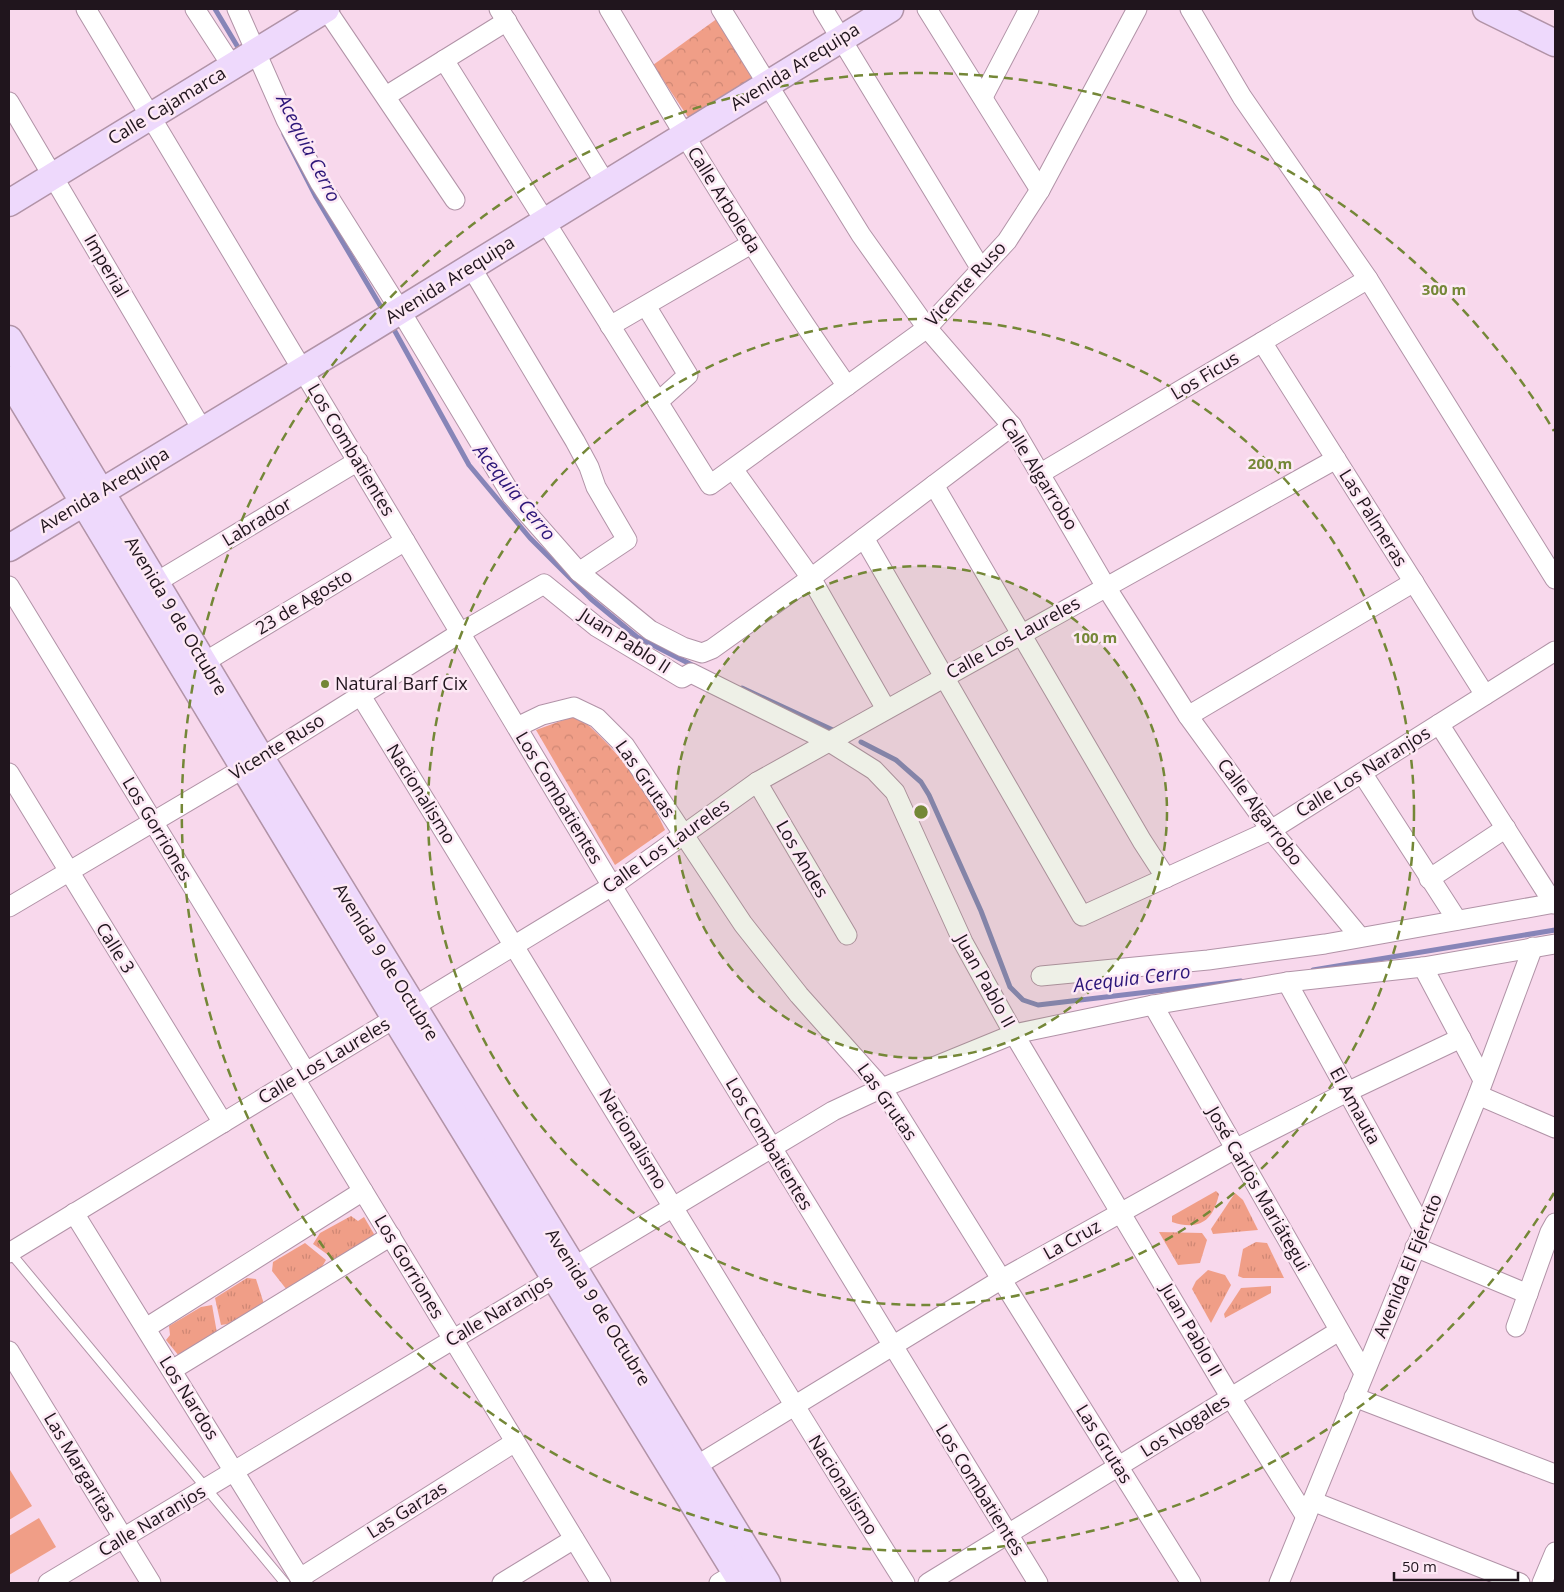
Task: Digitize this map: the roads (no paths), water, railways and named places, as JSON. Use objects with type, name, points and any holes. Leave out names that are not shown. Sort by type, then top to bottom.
[{"type":"street","name":"Los Combatientes","points":[[86,9],[612,886],[892,1347],[1038,1583]]},
{"type":"street","points":[[195,9],[245,59],[286,120],[388,318],[501,480],[579,572],[650,630],[683,647],[702,653],[712,649],[811,578],[1012,426]]},
{"type":"street","points":[[236,9],[245,59]]},
{"type":"street","name":"Calle Cajamarca","points":[[9,203],[326,9]]},
{"type":"street","points":[[326,9],[455,200]]},
{"type":"street","name":"Calle Arboleda","points":[[609,9],[684,136],[786,300],[847,386]]},
{"type":"street","name":"Calle Algarrobo","points":[[721,9],[862,235],[927,328],[1012,426],[1106,587],[1188,716],[1271,830],[1360,937]]},
{"type":"street","points":[[823,9],[981,269]]},
{"type":"street","name":"Avenida Arequipa","points":[[9,548],[388,318],[890,9]]},
{"type":"street","points":[[927,9],[1040,190]]},
{"type":"street","points":[[983,97],[1028,9]]},
{"type":"street","name":"Vicente Ruso","points":[[658,402],[710,485],[927,328],[1007,240],[1040,190],[1137,9]]},
{"type":"street","points":[[1190,9],[1242,97],[1368,279],[1555,578]]},
{"type":"street","points":[[1486,9],[1555,44]]},
{"type":"street","points":[[386,96],[444,60],[503,15],[606,184]]},
{"type":"street","points":[[444,60],[658,402],[688,375],[646,306]]},
{"type":"street","name":"Imperial","points":[[9,102],[203,431]]},
{"type":"street","points":[[610,326],[751,244]]},
{"type":"street","points":[[471,267],[575,441],[589,467],[596,487],[627,540],[579,572]]},
{"type":"street","name":"Los Ficus","points":[[1041,473],[1368,279]]},
{"type":"street","name":"Avenida 9 de Octubre","points":[[9,338],[93,497],[252,764],[564,1272],[696,1466],[767,1583]]},
{"type":"street","name":"Las Palmeras","points":[[1262,342],[1485,695]]},
{"type":"street","name":"Avenida 9 de Octubre","points":[[9,379],[155,583],[203,663],[252,764]]},
{"type":"street","name":"Calle Los Laureles","points":[[9,1252],[612,886],[757,782],[838,735],[1336,459]]},
{"type":"street","name":"Labrador","points":[[155,583],[358,461]]},
{"type":"street","points":[[733,469],[811,578],[886,709]]},
{"type":"street","points":[[934,485],[1142,841],[1166,878]]},
{"type":"street","points":[[864,538],[943,677]]},
{"type":"street","name":"23 de Agosto","points":[[203,663],[405,541]]},
{"type":"street","points":[[1188,716],[1414,582]]},
{"type":"street","name":"Vicente Ruso","points":[[9,907],[252,764],[460,633],[544,584]]},
{"type":"street","name":"Juan Pablo II","points":[[544,584],[596,627],[682,678],[692,673],[838,735],[895,792],[963,942],[1014,1034],[1122,1212],[1231,1398],[1309,1509]]},
{"type":"street","name":"Los Gorriones","points":[[9,586],[153,822],[300,1076],[363,1191],[601,1583]]},
{"type":"street","name":"Calle Los Naranjos","points":[[943,677],[1082,916],[1271,830],[1555,651]]},
{"type":"street","name":"Nacionalismo","points":[[361,696],[674,1206],[794,1406],[905,1583]]},
{"type":"street","name":"Las Grutas","points":[[517,727],[542,715],[574,707],[597,718],[625,746],[742,924],[799,995],[882,1088],[1191,1583]]},
{"type":"street","points":[[1041,976],[1208,960],[1360,937],[1554,904],[1439,724]]},
{"type":"street","name":"Calle 3","points":[[9,773],[223,1123]]},
{"type":"street","points":[[1362,773],[1428,879],[1457,920]]},
{"type":"street","name":"Los Andes","points":[[757,782],[847,936]]},
{"type":"street","points":[[1428,879],[1506,828]]},
{"type":"street","points":[[1014,1034],[1152,1005],[1287,982],[1423,967],[1555,944]]},
{"type":"street","name":"Avenida El Ejército","points":[[1279,1583],[1480,1088],[1533,947]]},
{"type":"street","points":[[1423,967],[1461,1038],[1480,1088],[1555,1128]]},
{"type":"street","name":"El Amauta","points":[[1287,982],[1423,1229]]},
{"type":"street","name":"José Carlos Mariátegui","points":[[1152,1005],[1364,1373]]},
{"type":"street","name":"Calle Naranjos","points":[[48,1583],[833,1111],[882,1088],[1014,1034]]},
{"type":"street","name":"La Cruz","points":[[696,1466],[1002,1279],[1235,1149],[1347,1092],[1461,1038]]},
{"type":"street","points":[[146,1328],[363,1191]]},
{"type":"street","name":"Los Nardos","points":[[74,1213],[235,1471],[296,1581]]},
{"type":"street","points":[[1516,1328],[1555,1223]]},
{"type":"street","points":[[172,1370],[390,1236]]},
{"type":"street","points":[[1416,1247],[1528,1294]]},
{"type":"street","name":"Avenida 9 de Octubre","points":[[564,1272],[732,1580]]},
{"type":"street","name":"Los Nogales","points":[[928,1583],[1340,1330]]},
{"type":"street","name":"Las Margaritas","points":[[9,1351],[151,1583]]},
{"type":"street","points":[[1354,1397],[1555,1474]]},
{"type":"street","name":"Las Garzas","points":[[296,1581],[515,1442]]},
{"type":"street","points":[[1309,1509],[1520,1583]]},
{"type":"street","points":[[502,1583],[574,1539]]},
{"type":"street","points":[[1542,1583],[1555,1552]]},
{"type":"lane","points":[[9,1252],[296,1581]]},
{"type":"waterway","name":"Acequia Cerro","points":[[215,9],[239,49]]},
{"type":"waterway","name":"Acequia Cerro","points":[[284,134],[316,197],[384,312]]},
{"type":"waterway","name":"Acequia Cerro","points":[[392,326],[469,465],[530,538],[591,599],[637,637],[694,666]]},
{"type":"waterway","name":"Acequia Cerro","points":[[742,688],[835,731]]},
{"type":"waterway","name":"Acequia Cerro","points":[[861,742],[896,760],[921,782],[929,795],[981,911],[1010,987],[1023,1000],[1038,1005],[1241,981]]},
{"type":"waterway","name":"Acequia Cerro","points":[[1313,970],[1555,930]]},
{"type":"place","name":"Natural Barf Cix","points":[[325,684]]}]
